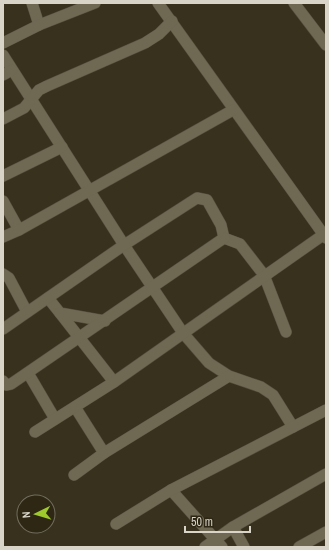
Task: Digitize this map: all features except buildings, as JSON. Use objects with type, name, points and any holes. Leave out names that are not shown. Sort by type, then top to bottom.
[{"type":"street","points":[[32,3],[39,25]]},
{"type":"street","points":[[3,43],[39,25],[95,3]]},
{"type":"street","points":[[35,432],[114,382],[264,275],[324,237],[158,3]]},
{"type":"street","points":[[294,3],[326,45]]},
{"type":"street","points":[[3,119],[24,108],[39,90],[145,43],[159,34],[172,21]]},
{"type":"street","points":[[3,56],[7,72],[32,100],[124,245],[153,286],[183,333],[209,363],[229,376],[261,387],[273,395],[293,427]]},
{"type":"street","points":[[3,237],[19,230],[89,189],[233,110]]},
{"type":"street","points":[[3,176],[62,147]]},
{"type":"street","points":[[3,329],[124,245],[197,198],[206,200],[221,225],[224,238]]},
{"type":"street","points":[[3,201],[19,230]]},
{"type":"street","points":[[224,238],[240,244],[264,275],[286,332]]},
{"type":"street","points":[[3,381],[6,385],[11,384],[224,238]]},
{"type":"street","points":[[3,274],[9,278],[27,312]]},
{"type":"street","points":[[48,298],[114,382]]},
{"type":"street","points":[[60,313],[105,321]]},
{"type":"street","points":[[28,372],[55,419]]},
{"type":"street","points":[[74,475],[104,452],[229,376]]},
{"type":"street","points":[[75,407],[104,452]]},
{"type":"street","points":[[116,524],[171,490],[326,410]]},
{"type":"street","points":[[205,547],[218,543],[233,527],[326,474]]},
{"type":"street","points":[[171,490],[218,543]]},
{"type":"street","points":[[233,527],[244,547]]},
{"type":"street","points":[[299,547],[326,532]]}]
